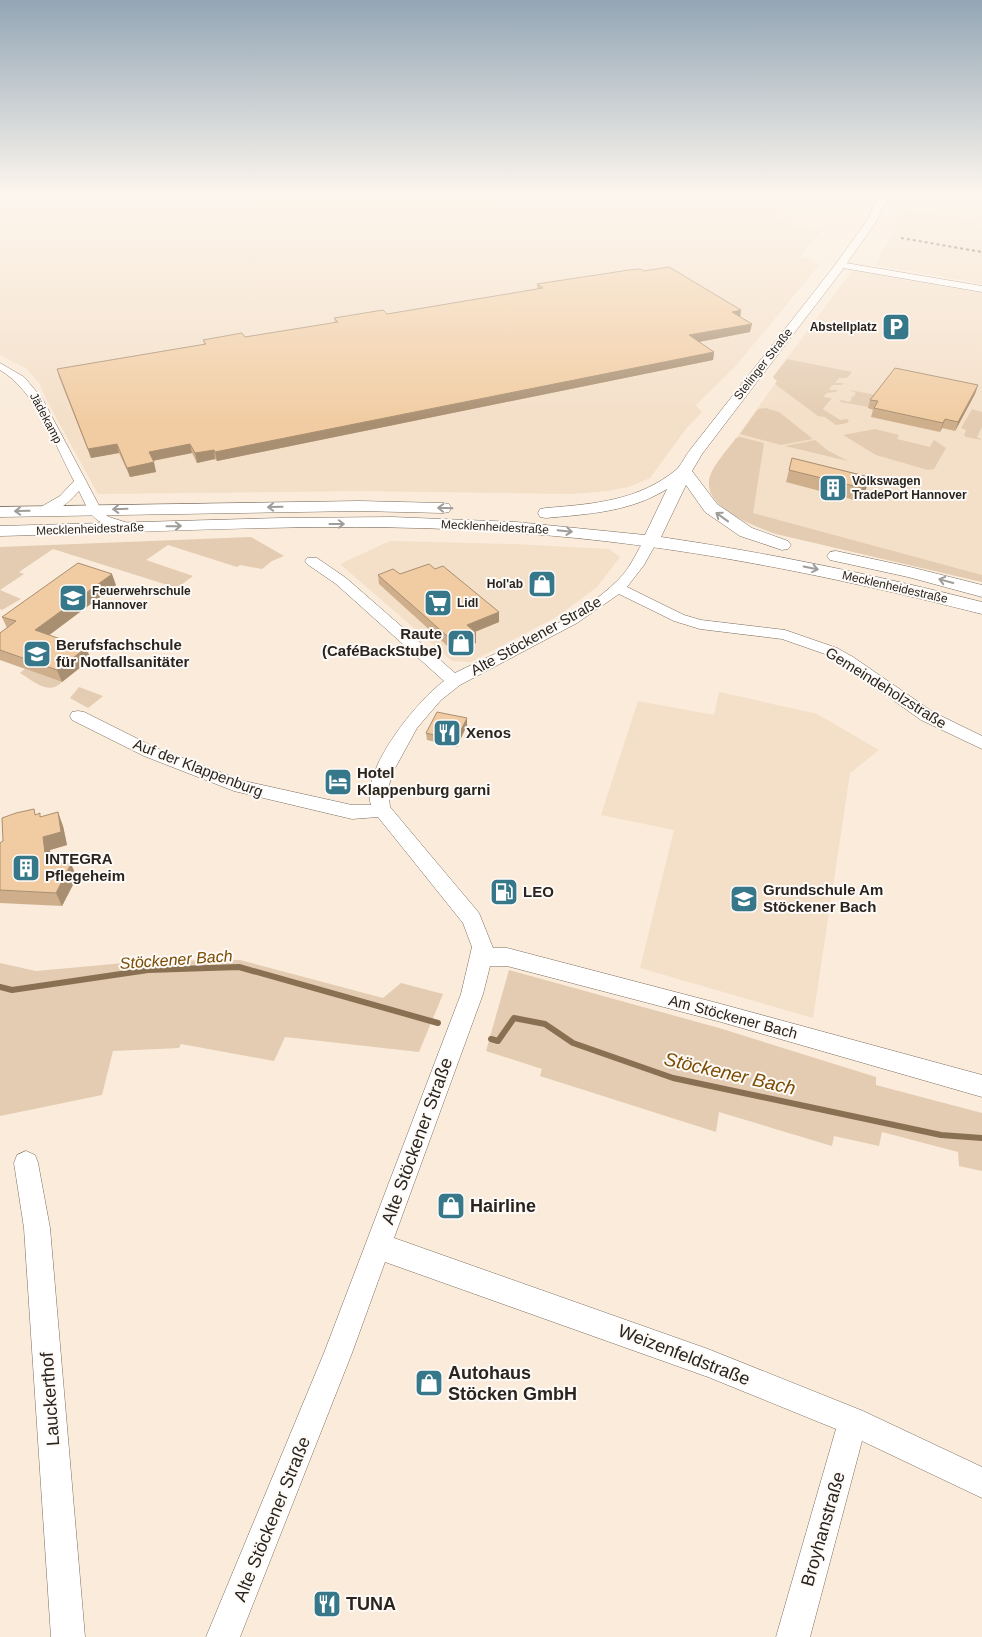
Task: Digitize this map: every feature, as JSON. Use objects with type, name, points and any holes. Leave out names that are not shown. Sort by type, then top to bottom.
[{"type":"main road","name":"Stelinger Straße","points":[[667,530],[684,471],[703,441],[837,269]]},
{"type":"main road","points":[[546,513],[597,509],[625,503],[653,491],[684,471],[716,512],[746,532],[782,546]]},
{"type":"main road","name":"Mecklenheidestraße","points":[[0,512],[359,506],[457,508]]},
{"type":"main road","name":"Mecklenheidestraße","points":[[474,509],[546,513],[628,522],[667,530],[782,546],[910,572],[982,591]]},
{"type":"main road","name":"Mecklenheidestraße","points":[[0,531],[126,527],[447,524],[548,529],[667,530],[706,548],[812,568],[908,589],[982,608]]},
{"type":"street","points":[[866,269],[982,289]]},
{"type":"street","name":"Jädekamp","points":[[0,366],[15,374],[26,384],[36,398],[98,515],[104,520],[126,527]]},
{"type":"street","points":[[44,511],[65,499],[80,482]]},
{"type":"street","name":"Alte Stöckener Straße","points":[[223,1637],[338,1353],[472,994],[482,957],[480,936],[472,919],[382,809],[378,798],[379,784],[400,742],[412,723],[429,703],[454,681],[560,626],[618,588],[667,530]]},
{"type":"street","name":"Alte Stöckener Straße","points":[[312,561],[341,580],[454,681]]},
{"type":"street","name":"Gemeindeholzstraße","points":[[618,588],[679,618],[700,624],[785,634],[831,651],[847,660],[927,716],[982,743]]},
{"type":"street","name":"Auf der Klappenburg","points":[[78,716],[150,752],[240,787],[352,812],[369,812],[382,809]]},
{"type":"street","name":"Am Stöckener Bach","points":[[482,957],[507,957],[721,1013],[982,1086]]},
{"type":"street","name":"Lauckerthof","points":[[26,1162],[37,1228],[68,1637]]},
{"type":"street","name":"Weizenfeldstraße","points":[[378,1246],[708,1363],[853,1421],[982,1484]]},
{"type":"street","name":"Broyhanstraße","points":[[794,1637],[853,1421]]},
{"type":"shaded area","points":[[0,269],[816,269],[735,367],[696,405],[702,412],[685,430],[650,478],[628,487],[607,491],[572,494],[360,491],[98,494],[39,383],[27,369],[0,355]]},
{"type":"shaded area","points":[[900,269],[982,269],[982,284]]},
{"type":"shaded area","points":[[856,271],[982,293],[982,582],[776,534],[745,522],[730,513],[710,493],[709,481],[712,472],[777,381],[773,377],[851,272]]},
{"type":"shaded area","points":[[787,359],[852,372],[847,378],[839,378],[835,383],[843,383],[842,385],[832,385],[829,390],[837,390],[836,392],[827,393],[823,397],[832,398],[823,409],[840,420],[847,419],[849,421],[847,423],[836,425],[825,417],[818,416],[775,384],[777,381],[773,377]]},
{"type":"shaded area","points":[[849,390],[877,395],[869,407],[840,402],[841,400],[850,402],[852,397],[845,395],[853,397],[856,393]]},
{"type":"shaded area","points":[[766,408],[779,412],[813,439],[781,445],[740,434],[758,409]]},
{"type":"shaded area","points":[[972,409],[982,412],[982,427],[977,437],[982,440],[966,437],[964,435],[966,430],[961,428]]},
{"type":"shaded area","points":[[875,429],[899,435],[897,439],[930,447],[934,440],[946,448],[934,469],[928,470],[876,455],[843,435]]},
{"type":"shaded area","points":[[740,437],[764,443],[753,513],[982,575],[982,582],[776,534],[734,515],[715,500],[710,491],[709,481],[720,458],[736,438]]},
{"type":"shaded area","points":[[815,440],[827,450],[848,461],[785,446]]},
{"type":"shaded area","points":[[251,537],[284,556],[272,561],[262,569],[240,565],[237,567],[168,545],[146,560],[193,576],[181,585],[174,587],[53,549],[19,572],[24,574],[0,590],[0,547]]},
{"type":"shaded area","points":[[390,541],[609,549],[620,557],[597,587],[558,616],[471,662],[452,661],[340,564]]},
{"type":"shaded area","points":[[0,590],[21,599],[2,610],[0,609]]},
{"type":"shaded area","points":[[25,669],[62,682],[52,688],[41,686],[20,673]]},
{"type":"shaded area","points":[[79,687],[103,696],[88,708],[70,698]]},
{"type":"shaded area","name":"Grundschule Am Stöckener Bach","points":[[719,692],[817,714],[879,750],[850,773],[813,1018],[640,968],[674,830],[601,815],[638,701],[714,715]]},
{"type":"shaded area","points":[[240,960],[383,998],[401,983],[443,994],[419,1052],[285,1037],[274,1061],[181,1044],[179,1048],[113,1051],[102,1095],[0,1116],[0,963],[36,971],[146,961]]},
{"type":"shaded area","points":[[509,970],[719,1028],[876,1077],[876,1085],[982,1113],[982,1171],[959,1166],[958,1152],[882,1132],[879,1146],[834,1136],[832,1146],[719,1112],[716,1132],[540,1076],[542,1069],[486,1051]]},
{"type":"building","points":[[673,269],[741,310],[732,312],[752,324],[689,335],[714,352],[215,452],[214,450],[195,453],[190,444],[149,452],[154,462],[127,468],[117,444],[88,449],[57,369],[206,344],[203,340],[242,333],[245,337],[338,322],[334,318],[383,310],[387,314],[543,288],[537,284],[629,270]]},
{"type":"building","points":[[895,368],[978,385],[958,422],[945,419],[943,423],[874,408],[878,401],[870,400]]},
{"type":"building","points":[[792,458],[869,477],[862,488],[789,470]]},
{"type":"building","points":[[78,563],[112,574],[35,630],[86,648],[57,670],[0,650],[0,633],[16,621],[2,617]]},
{"type":"building","name":"Lidl","points":[[429,564],[435,569],[443,566],[499,612],[467,625],[476,633],[454,642],[378,575],[393,569],[400,574]]},
{"type":"building","name":"Xenos","points":[[437,712],[467,718],[456,740],[426,733]]},
{"type":"building","name":"INTEGRA Pflegeheim","points":[[34,809],[35,815],[40,813],[40,817],[58,812],[61,832],[43,837],[46,862],[71,864],[56,893],[0,890],[0,843],[3,841],[2,818]]},
{"type":"waterway","name":"Stöckener Bach","points":[[0,987],[12,990],[148,970],[239,967],[438,1023]]},
{"type":"waterway","name":"Stöckener Bach","points":[[491,1039],[498,1041],[514,1018],[545,1024],[573,1043],[673,1078],[941,1135],[982,1138]]},
{"type":"place","name":"Abstellplatz","points":[[896,327]]},
{"type":"place","name":"Volkswagen TradePort Hannover","points":[[833,488]]},
{"type":"place","name":"Hol'ab","points":[[542,584]]},
{"type":"place","name":"Feuerwehrschule Hannover","points":[[73,598]]},
{"type":"place","name":"Lidl","points":[[438,603]]},
{"type":"place","name":"Raute (CaféBackStube)","points":[[461,643]]},
{"type":"place","name":"Berufsfachschule für Notfallsanitäter","points":[[37,654]]},
{"type":"place","name":"Xenos","points":[[447,733]]},
{"type":"place","name":"Hotel Klappenburg garni","points":[[338,782]]},
{"type":"place","name":"INTEGRA Pflegeheim","points":[[26,868]]},
{"type":"place","name":"LEO","points":[[504,892]]},
{"type":"place","name":"Grundschule Am Stöckener Bach","points":[[744,899]]},
{"type":"place","name":"Hairline","points":[[451,1206]]},
{"type":"place","name":"Autohaus Stöcken GmbH","points":[[429,1383]]},
{"type":"place","name":"TUNA","points":[[327,1604]]}]
